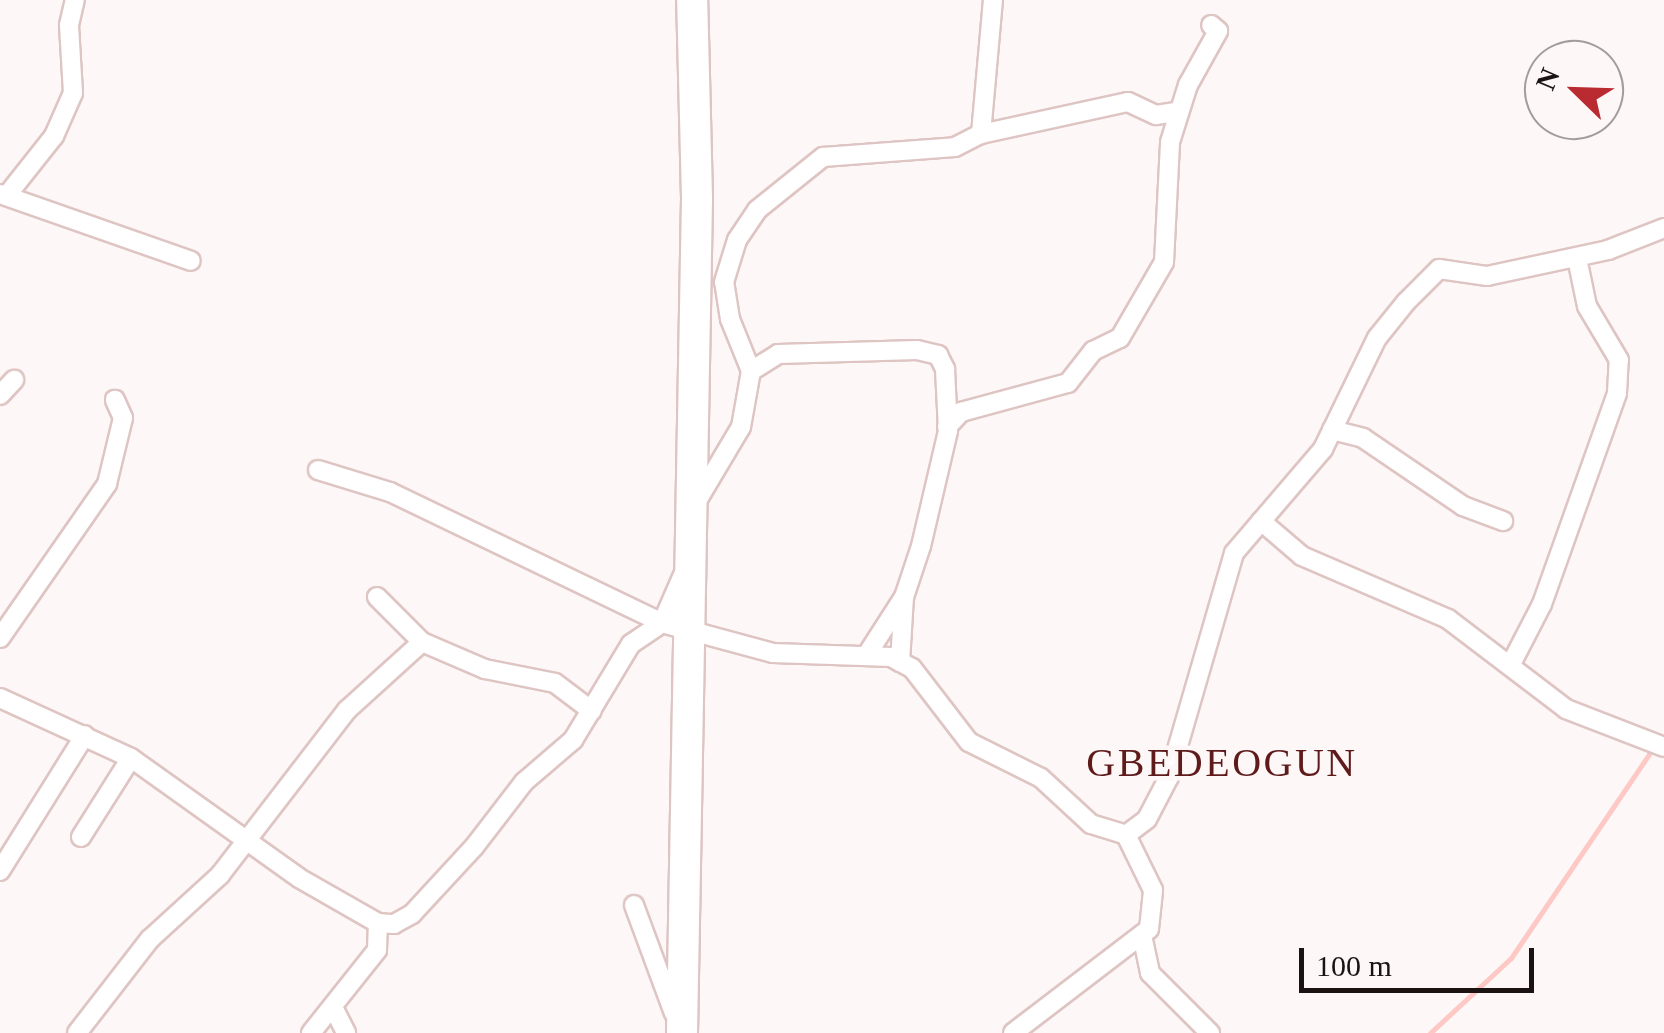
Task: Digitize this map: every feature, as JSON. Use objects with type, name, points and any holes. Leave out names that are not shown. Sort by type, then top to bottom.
[{"type":"highway","points":[[681,1033],[697,198],[692,0]]},
{"type":"street","points":[[75,0],[68,25],[73,93],[54,136],[4,194],[146,250],[190,261]]},
{"type":"street","points":[[981,134],[993,0]]},
{"type":"street","points":[[948,428],[961,412],[1068,383],[1093,351],[1120,338],[1127,317],[1164,262],[1162,231],[1176,112],[1218,30],[1211,25]]},
{"type":"street","points":[[311,1033],[334,1008],[384,928],[412,914],[592,711],[631,644],[662,623],[690,560],[694,502],[731,452],[752,371],[730,319],[724,282],[737,240],[757,210],[822,157],[856,149],[954,147],[981,134],[1128,102],[1156,116],[1176,112]]},
{"type":"street","points":[[1126,835],[1147,819],[1168,777],[1234,553],[1332,430],[1377,338],[1439,269],[1486,276],[1577,258],[1663,227]]},
{"type":"street","points":[[1511,664],[1542,604],[1617,393],[1619,360],[1587,306],[1577,258]]},
{"type":"street","points":[[752,371],[778,354],[917,350],[938,355],[945,368],[948,428],[904,598],[900,662]]},
{"type":"street","points":[[0,395],[14,380]]},
{"type":"street","points":[[0,638],[108,484],[124,418],[115,400]]},
{"type":"street","points":[[1332,430],[1364,438],[1463,506],[1503,521]]},
{"type":"street","points":[[318,470],[390,492],[662,623],[773,653],[868,653],[900,662],[912,668],[968,742],[1040,778],[1091,824],[1126,835],[1154,890],[1156,913],[1142,936],[1013,1033]]},
{"type":"street","points":[[1261,522],[1302,556],[1448,619],[1566,708],[1664,747]]},
{"type":"street","points":[[377,597],[422,642],[471,664],[554,683],[592,711]]},
{"type":"street","points":[[868,653],[904,598]]},
{"type":"street","points":[[77,1033],[150,939],[248,841],[254,823],[279,803],[347,710],[422,642]]},
{"type":"street","points":[[0,698],[131,758],[248,841],[384,928]]},
{"type":"street","points":[[0,871],[84,735]]},
{"type":"street","points":[[80,837],[82,825],[115,790],[131,758]]},
{"type":"street","points":[[634,905],[681,1033]]},
{"type":"street","points":[[1142,936],[1150,974],[1210,1033]]},
{"type":"street","points":[[334,1008],[346,1033]]},
{"type":"waterway","points":[[1430,1033],[1511,958],[1654,747]]},
{"type":"district","name":"GBEDEOGUN","points":[[1222,763]]}]
